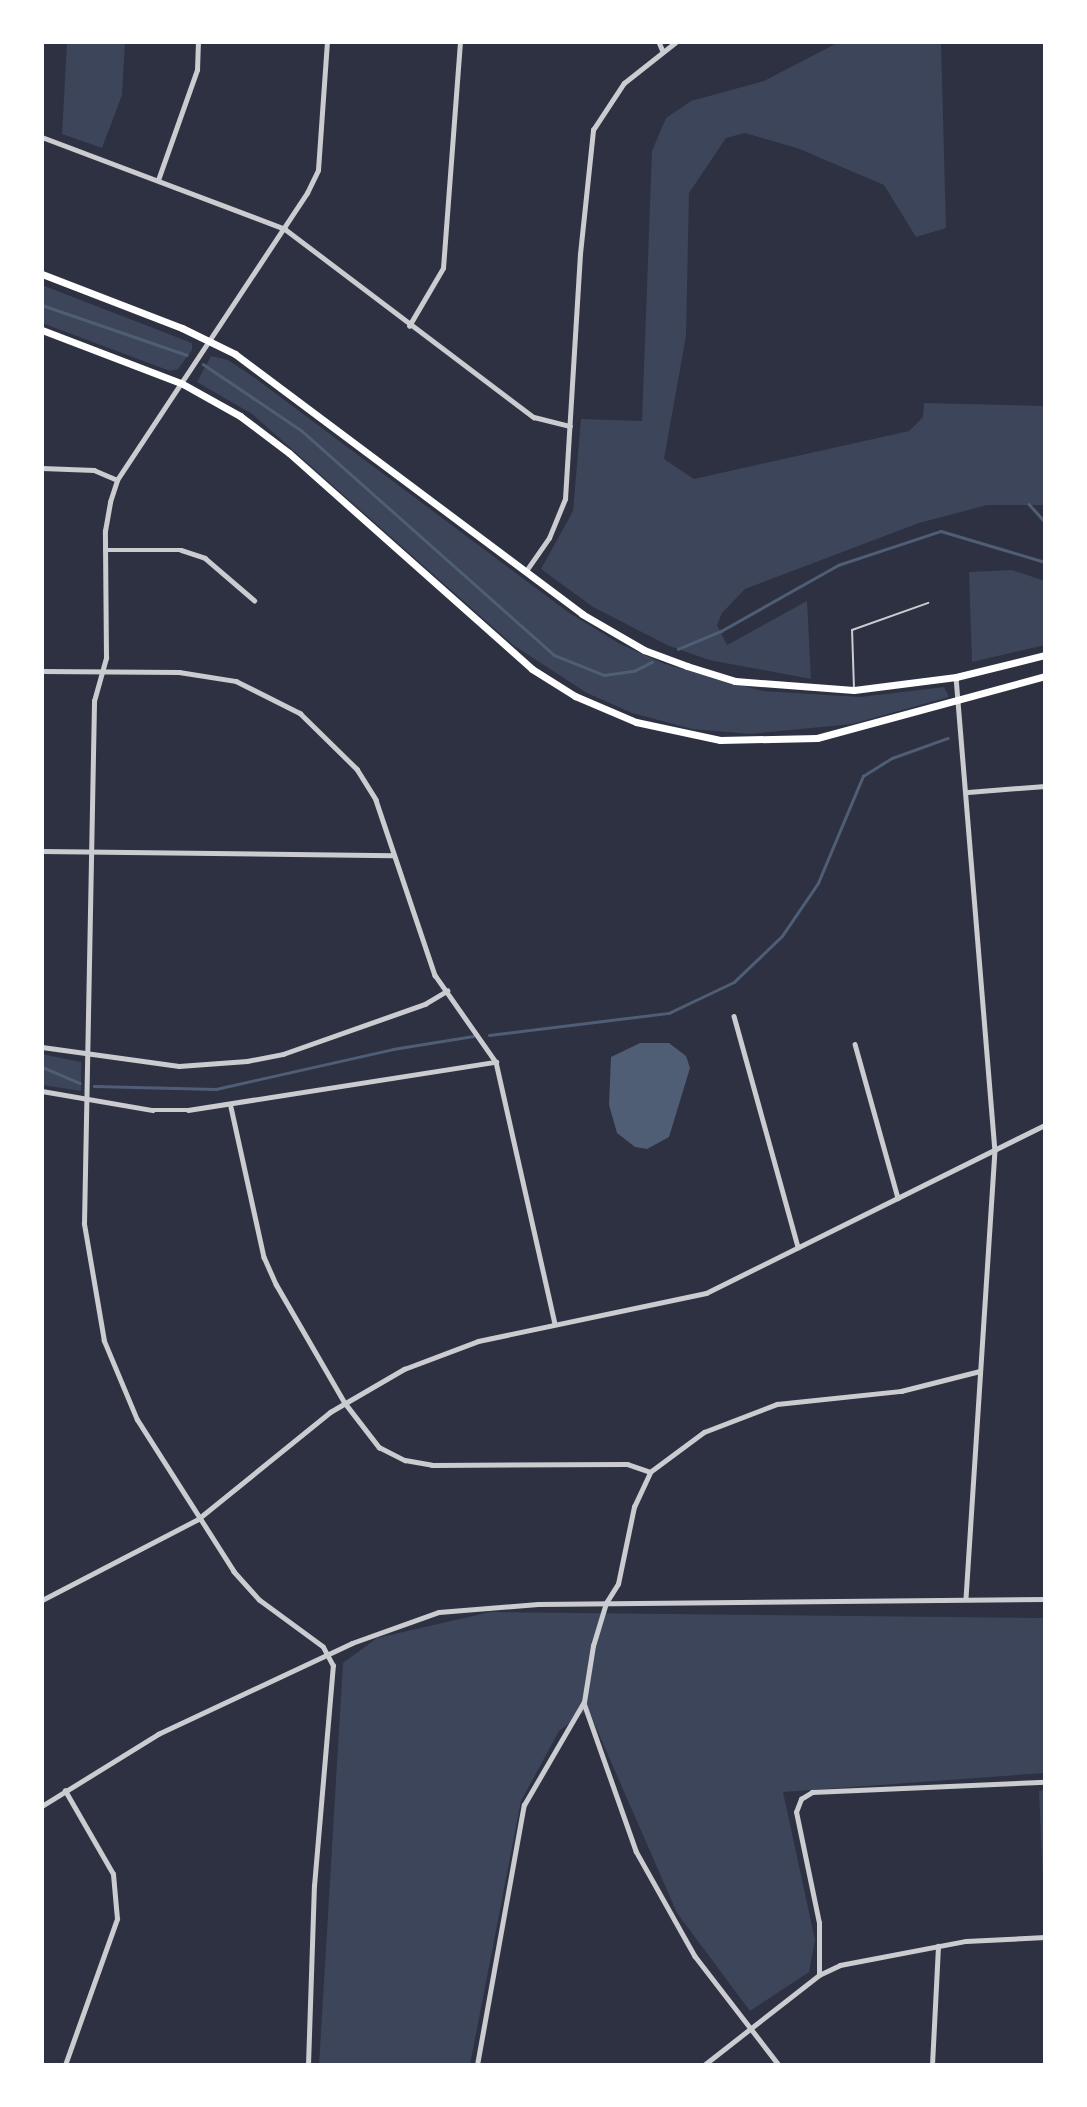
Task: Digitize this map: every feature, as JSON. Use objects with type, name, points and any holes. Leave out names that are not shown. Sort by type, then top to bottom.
[{"type":"main road","points":[[42,274],[210,340],[293,396],[526,572],[613,634],[687,666],[735,681],[854,690],[956,677],[1045,655]]},
{"type":"main road","points":[[42,331],[181,383],[240,416],[289,453],[532,669],[608,712],[696,737],[791,741],[842,734],[1045,676]]},
{"type":"street","points":[[158,180],[197,70],[198,42]]},
{"type":"street","points":[[308,2065],[314,1886],[333,1682],[328,1655],[259,1600],[234,1572],[137,1420],[104,1339],[84,1224],[94,701],[106,658],[105,550],[117,480],[285,229],[318,170],[327,42]]},
{"type":"street","points":[[408,326],[443,268],[460,42]]},
{"type":"street","points":[[659,42],[662,49]]},
{"type":"street","points":[[526,572],[562,510],[593,130],[624,83],[662,49],[676,42]]},
{"type":"street","points":[[42,138],[285,229],[408,326],[534,417],[570,426]]},
{"type":"street","points":[[42,468],[94,470],[117,480]]},
{"type":"street","points":[[105,550],[181,550],[205,558],[254,600]]},
{"type":"street","points":[[42,671],[211,675],[236,681],[300,713],[357,769],[376,800],[435,975],[496,1062],[555,1324]]},
{"type":"street","points":[[956,677],[968,792],[995,1150],[966,1600]]},
{"type":"street","points":[[968,792],[1045,786]]},
{"type":"street","points":[[42,851],[393,855]]},
{"type":"street","points":[[42,1048],[179,1066],[247,1060],[283,1054],[425,1004],[447,991]]},
{"type":"street","points":[[734,1016],[798,1247]]},
{"type":"street","points":[[855,1044],[898,1198]]},
{"type":"street","points":[[42,1091],[152,1110],[231,1107],[496,1062]]},
{"type":"street","points":[[231,1107],[264,1257],[300,1330],[345,1403],[379,1447],[412,1462],[627,1464],[650,1472]]},
{"type":"street","points":[[42,1600],[198,1519],[345,1403],[427,1358],[555,1324],[692,1298],[1045,1125]]},
{"type":"street","points":[[477,2065],[524,1805],[584,1702],[593,1646],[606,1603],[618,1584],[634,1507],[650,1472],[704,1432],[777,1404],[901,1391],[980,1371]]},
{"type":"street","points":[[42,1806],[158,1734],[328,1655],[439,1612],[606,1603],[1045,1599]]},
{"type":"street","points":[[584,1702],[618,1810],[636,1851],[695,1956],[779,2065]]},
{"type":"street","points":[[819,1975],[819,1923],[796,1812],[801,1799],[812,1792],[1045,1782]]},
{"type":"street","points":[[65,1791],[113,1874],[117,1919],[65,2065]]},
{"type":"street","points":[[704,2065],[819,1975],[865,1958],[938,1946],[1045,1937]]},
{"type":"street","points":[[932,2065],[938,1946]]},
{"type":"lane","points":[[854,690],[852,629],[928,603]]},
{"type":"shaded area","points":[[67,42],[125,42],[122,95],[102,148],[62,134]]},
{"type":"shaded area","points":[[839,42],[941,42],[946,228],[916,237],[884,185],[797,148],[745,133],[726,138],[689,193],[686,336],[664,459],[694,479],[909,431],[923,417],[924,403],[1045,406],[1045,505],[987,505],[919,523],[745,589],[722,613],[717,625],[727,645],[807,601],[811,679],[709,660],[667,645],[593,607],[541,569],[573,511],[581,419],[642,421],[652,151],[666,118],[691,101],[764,81]]},
{"type":"shaded area","points":[[42,285],[192,343],[192,350],[178,369],[170,371],[42,323]]},
{"type":"shaded area","points":[[211,356],[228,360],[255,378],[568,612],[620,644],[665,664],[763,691],[860,697],[944,687],[949,697],[852,724],[750,734],[692,729],[632,713],[587,693],[513,645],[252,414],[197,382]]},
{"type":"shaded area","points":[[1012,570],[1045,581],[1045,645],[972,662],[969,572]]},
{"type":"shaded area","points":[[640,1043],[669,1043],[686,1056],[690,1068],[669,1137],[647,1149],[635,1147],[617,1133],[609,1105],[611,1057]]},
{"type":"shaded area","points":[[42,1054],[81,1062],[81,1091],[42,1085]]},
{"type":"shaded area","points":[[490,1612],[1045,1618],[1045,1773],[783,1792],[815,1940],[809,1972],[750,2011],[677,1913],[588,1709],[559,1731],[521,1801],[470,2065],[319,2065],[343,1663],[377,1638]]},
{"type":"shaded area","points":[[1045,1790],[1045,1929],[1039,1791]]},
{"type":"waterway","points":[[42,305],[187,355]]},
{"type":"waterway","points":[[203,364],[301,430],[554,655],[604,675],[634,671],[652,662]]},
{"type":"waterway","points":[[1029,504],[1045,522]]},
{"type":"waterway","points":[[678,649],[721,631],[838,565],[941,531],[1045,562]]},
{"type":"waterway","points":[[489,1035],[669,1013],[734,982],[782,936],[818,883],[863,776],[892,758],[948,738]]},
{"type":"waterway","points":[[94,1086],[216,1089],[393,1049],[473,1036]]},
{"type":"waterway","points":[[42,1067],[80,1083]]}]
